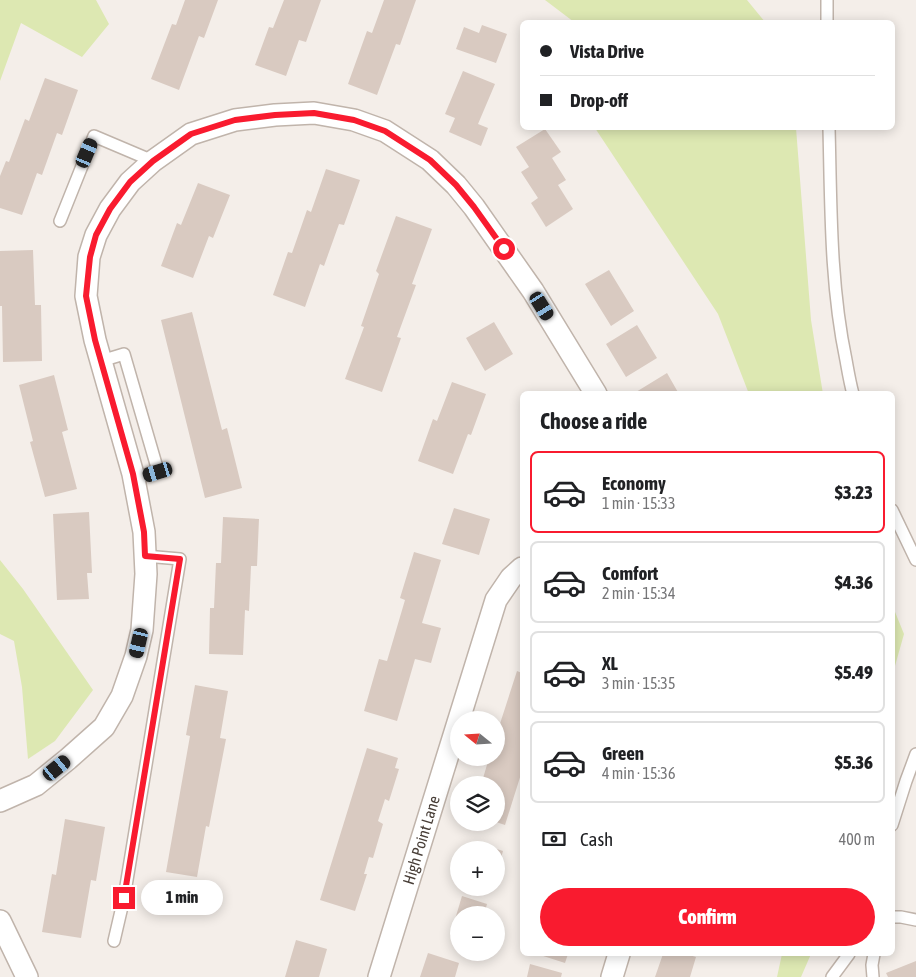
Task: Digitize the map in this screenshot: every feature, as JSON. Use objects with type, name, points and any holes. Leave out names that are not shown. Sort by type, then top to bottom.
[{"type":"street","points":[[0,801],[36,785],[104,727],[122,696],[136,656],[142,630],[146,574],[144,532],[134,479],[95,340],[86,296],[90,257],[96,235],[110,209],[130,182],[153,161],[191,134],[235,120],[314,113],[354,120],[385,131],[430,160],[456,185],[474,207],[533,291],[594,391]]},
{"type":"street","name":"High Point Lane","points":[[379,977],[496,600],[511,578],[520,570]]},
{"type":"street","points":[[0,921],[28,977]]},
{"type":"street","points":[[612,977],[618,956]]},
{"type":"lane","points":[[827,0],[827,20]]},
{"type":"lane","points":[[829,130],[835,281],[842,346],[852,391]]},
{"type":"lane","points":[[60,220],[94,136],[153,161]]},
{"type":"lane","points":[[895,516],[916,560]]},
{"type":"lane","points":[[114,941],[124,898],[180,559],[145,556]]},
{"type":"lane","points":[[895,816],[916,754]]},
{"type":"lane","points":[[895,918],[912,919]]},
{"type":"lane","points":[[832,977],[848,956]]},
{"type":"lane","points":[[873,977],[874,956]]},
{"type":"green space","points":[[0,0],[96,0],[109,24],[82,57],[21,23],[0,81]]},
{"type":"green space","points":[[545,0],[747,0],[763,20],[571,20]]},
{"type":"green space","points":[[596,130],[796,130],[811,320],[823,391],[748,391],[718,314]]},
{"type":"green space","points":[[0,560],[23,589],[93,690],[55,741],[28,759],[22,687],[14,641],[0,634]]},
{"type":"green space","points":[[895,612],[904,634],[895,666]]},
{"type":"green space","points":[[782,956],[810,956],[801,977],[777,977]]},
{"type":"building","points":[[185,0],[218,0],[204,38],[199,36],[179,90],[151,79],[172,24],[176,25]]},
{"type":"building","points":[[284,0],[321,0],[306,42],[299,40],[286,76],[255,65],[269,27],[273,28]]},
{"type":"building","points":[[384,0],[416,0],[400,45],[396,44],[377,95],[348,84],[367,31],[372,33]]},
{"type":"building","points":[[482,25],[507,34],[496,63],[456,49],[464,27],[479,33]]},
{"type":"building","points":[[463,71],[495,84],[478,124],[488,128],[481,146],[449,132],[455,118],[445,114]]},
{"type":"building","points":[[45,78],[78,90],[62,135],[57,133],[42,175],[37,173],[22,215],[0,208],[0,176],[6,161],[9,162],[25,119],[29,121]]},
{"type":"building","points":[[546,130],[561,152],[552,158],[566,180],[558,185],[573,209],[546,227],[531,203],[538,198],[521,172],[529,167],[516,147]]},
{"type":"building","points":[[326,169],[360,180],[344,225],[339,224],[324,266],[320,264],[305,307],[273,295],[288,252],[292,253],[307,210],[311,212]]},
{"type":"building","points":[[198,183],[230,195],[213,238],[209,236],[193,278],[161,266],[177,223],[181,225]]},
{"type":"building","points":[[396,216],[432,229],[412,284],[416,285],[397,337],[401,338],[382,392],[345,379],[364,327],[361,326],[379,274],[376,271]]},
{"type":"building","points":[[33,250],[35,305],[41,305],[42,361],[3,362],[0,251]]},
{"type":"building","points":[[609,270],[634,311],[611,326],[585,284]]},
{"type":"building","points":[[192,312],[222,430],[227,428],[242,488],[205,498],[161,320]]},
{"type":"building","points":[[494,322],[513,354],[485,371],[466,338]]},
{"type":"building","points":[[637,325],[657,358],[626,377],[606,344]]},
{"type":"building","points":[[667,373],[677,391],[638,391]]},
{"type":"building","points":[[54,375],[68,430],[62,432],[77,489],[45,497],[30,442],[33,441],[19,385]]},
{"type":"building","points":[[452,382],[486,394],[471,435],[468,434],[453,474],[418,461],[433,419],[437,421]]},
{"type":"building","points":[[454,508],[490,519],[479,555],[442,544]]},
{"type":"building","points":[[89,512],[92,573],[87,573],[89,599],[57,600],[53,514]]},
{"type":"building","points":[[223,517],[259,519],[257,566],[251,566],[249,611],[245,610],[243,655],[209,654],[210,608],[214,608],[216,563],[221,563]]},
{"type":"building","points":[[414,552],[441,560],[422,623],[441,628],[431,663],[415,659],[397,721],[364,711],[379,659],[387,661],[405,600],[400,598]]},
{"type":"building","points":[[517,671],[520,672],[520,777],[505,825],[505,776],[484,776],[487,766],[505,766],[504,711]]},
{"type":"building","points":[[195,685],[228,691],[220,738],[226,739],[209,827],[206,826],[197,877],[166,872],[190,736],[186,735]]},
{"type":"building","points":[[367,748],[398,758],[395,768],[399,769],[389,801],[385,799],[378,821],[383,824],[373,858],[369,857],[364,874],[367,874],[355,911],[320,900]]},
{"type":"building","points":[[65,819],[105,827],[96,881],[91,880],[81,938],[42,932],[52,874],[56,875]]},
{"type":"building","points":[[462,896],[487,904],[486,906],[459,906]]},
{"type":"building","points":[[296,940],[327,949],[319,977],[285,977]]},
{"type":"building","points":[[428,953],[459,963],[455,977],[420,977]]},
{"type":"building","points":[[543,956],[567,956],[565,963]]},
{"type":"building","points":[[662,956],[696,957],[690,977],[655,977]]},
{"type":"building","points":[[916,961],[916,977],[888,977],[886,973]]},
{"type":"building","points":[[530,964],[562,973],[561,977],[527,977]]},
{"type":"route","points":[[124,898],[180,559],[145,556],[144,532],[133,474],[95,340],[86,296],[92,246],[110,209],[130,182],[153,161],[191,134],[235,120],[314,113],[354,120],[385,131],[430,160],[456,185],[504,249]]}]
